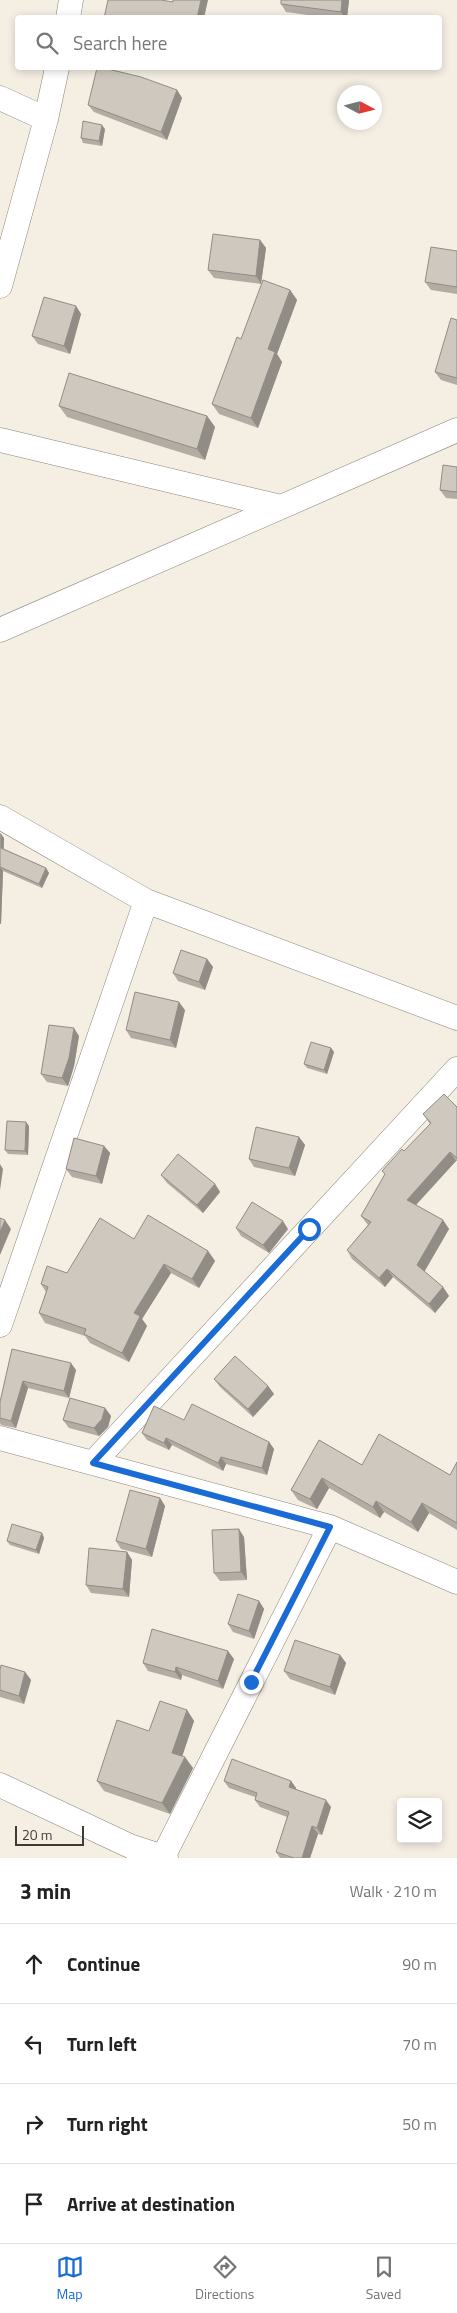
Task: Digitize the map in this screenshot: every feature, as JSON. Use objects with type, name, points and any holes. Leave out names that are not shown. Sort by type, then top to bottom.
[{"type":"street","points":[[68,15],[71,0]]},
{"type":"street","points":[[0,286],[46,119],[57,70]]},
{"type":"street","points":[[0,98],[46,119]]},
{"type":"street","points":[[0,630],[457,430]]},
{"type":"street","points":[[0,440],[281,507]]},
{"type":"street","points":[[0,817],[146,901],[457,1018]]},
{"type":"street","points":[[0,1326],[146,901]]},
{"type":"street","points":[[93,1463],[457,1069]]},
{"type":"street","points":[[0,1438],[330,1527],[457,1582]]},
{"type":"street","points":[[0,1785],[128,1853],[165,1858],[330,1527]]},
{"type":"building","points":[[108,0],[161,0],[173,2],[173,0],[201,0],[198,15],[105,15]]},
{"type":"building","points":[[281,0],[342,0],[341,12],[281,4]]},
{"type":"building","points":[[97,70],[112,70],[141,77],[177,90],[161,132],[88,105]]},
{"type":"building","points":[[83,121],[102,125],[99,141],[81,138]]},
{"type":"building","points":[[213,234],[260,240],[256,276],[208,270]]},
{"type":"building","points":[[431,247],[457,251],[457,287],[425,282]]},
{"type":"building","points":[[263,280],[290,290],[268,349],[275,352],[251,418],[212,404],[237,337],[241,339]]},
{"type":"building","points":[[44,297],[76,306],[64,346],[32,336]]},
{"type":"building","points":[[451,318],[457,320],[457,378],[435,372]]},
{"type":"building","points":[[69,373],[207,416],[197,449],[59,406]]},
{"type":"building","points":[[443,465],[457,467],[457,492],[440,490]]},
{"type":"building","points":[[0,834],[1,848],[46,868],[39,884],[0,867]]},
{"type":"building","points":[[181,950],[207,959],[199,982],[173,973]]},
{"type":"building","points":[[135,992],[179,1002],[170,1040],[126,1030]]},
{"type":"building","points":[[49,1025],[74,1028],[69,1058],[62,1078],[41,1074]]},
{"type":"building","points":[[311,1042],[331,1048],[324,1070],[304,1064]]},
{"type":"building","points":[[444,1094],[457,1107],[457,1158],[450,1152],[407,1200],[443,1220],[417,1265],[443,1287],[429,1304],[387,1269],[379,1278],[347,1250],[371,1222],[361,1216],[385,1174],[382,1171],[402,1149],[404,1151],[431,1123],[423,1114]]},
{"type":"building","points":[[7,1121],[26,1122],[25,1151],[5,1150]]},
{"type":"building","points":[[256,1127],[299,1137],[289,1168],[249,1159]]},
{"type":"building","points":[[74,1138],[104,1146],[96,1176],[66,1169]]},
{"type":"building","points":[[178,1154],[215,1184],[197,1205],[161,1175]]},
{"type":"building","points":[[252,1202],[283,1221],[263,1245],[236,1228]]},
{"type":"building","points":[[148,1215],[208,1251],[192,1279],[164,1264],[134,1313],[140,1316],[122,1353],[84,1334],[86,1329],[39,1313],[48,1287],[41,1284],[47,1266],[67,1273],[100,1218],[134,1239]]},
{"type":"building","points":[[0,1218],[5,1220],[0,1232]]},
{"type":"building","points":[[12,1349],[71,1363],[64,1391],[23,1381],[11,1421],[0,1418],[0,1402]]},
{"type":"building","points":[[235,1356],[268,1386],[248,1409],[214,1379]]},
{"type":"building","points":[[70,1398],[105,1408],[102,1419],[94,1428],[63,1420]]},
{"type":"building","points":[[192,1404],[269,1442],[262,1468],[221,1457],[218,1463],[166,1438],[164,1443],[142,1433],[154,1406],[184,1420]]},
{"type":"building","points":[[379,1434],[450,1475],[457,1462],[457,1523],[422,1503],[411,1522],[376,1501],[373,1507],[322,1478],[310,1499],[291,1490],[319,1440],[362,1465]]},
{"type":"building","points":[[130,1490],[160,1498],[146,1549],[116,1541]]},
{"type":"building","points":[[12,1524],[42,1533],[36,1550],[7,1541]]},
{"type":"building","points":[[239,1529],[241,1572],[214,1573],[212,1530]]},
{"type":"building","points":[[89,1548],[127,1552],[123,1589],[86,1585]]},
{"type":"building","points":[[238,1594],[259,1601],[249,1631],[228,1624]]},
{"type":"building","points":[[152,1629],[228,1651],[218,1681],[176,1667],[175,1672],[143,1663]]},
{"type":"building","points":[[295,1640],[340,1655],[330,1687],[284,1671]]},
{"type":"building","points":[[1,1665],[25,1672],[19,1696],[0,1690]]},
{"type":"building","points":[[160,1701],[187,1710],[172,1753],[185,1757],[162,1803],[97,1781],[117,1720],[149,1731]]},
{"type":"building","points":[[232,1759],[291,1781],[289,1787],[326,1800],[317,1828],[312,1826],[302,1858],[294,1858],[276,1852],[289,1812],[255,1800],[257,1793],[224,1781]]},
{"type":"route","points":[[251,1682],[330,1527],[93,1463],[309,1229]]}]
